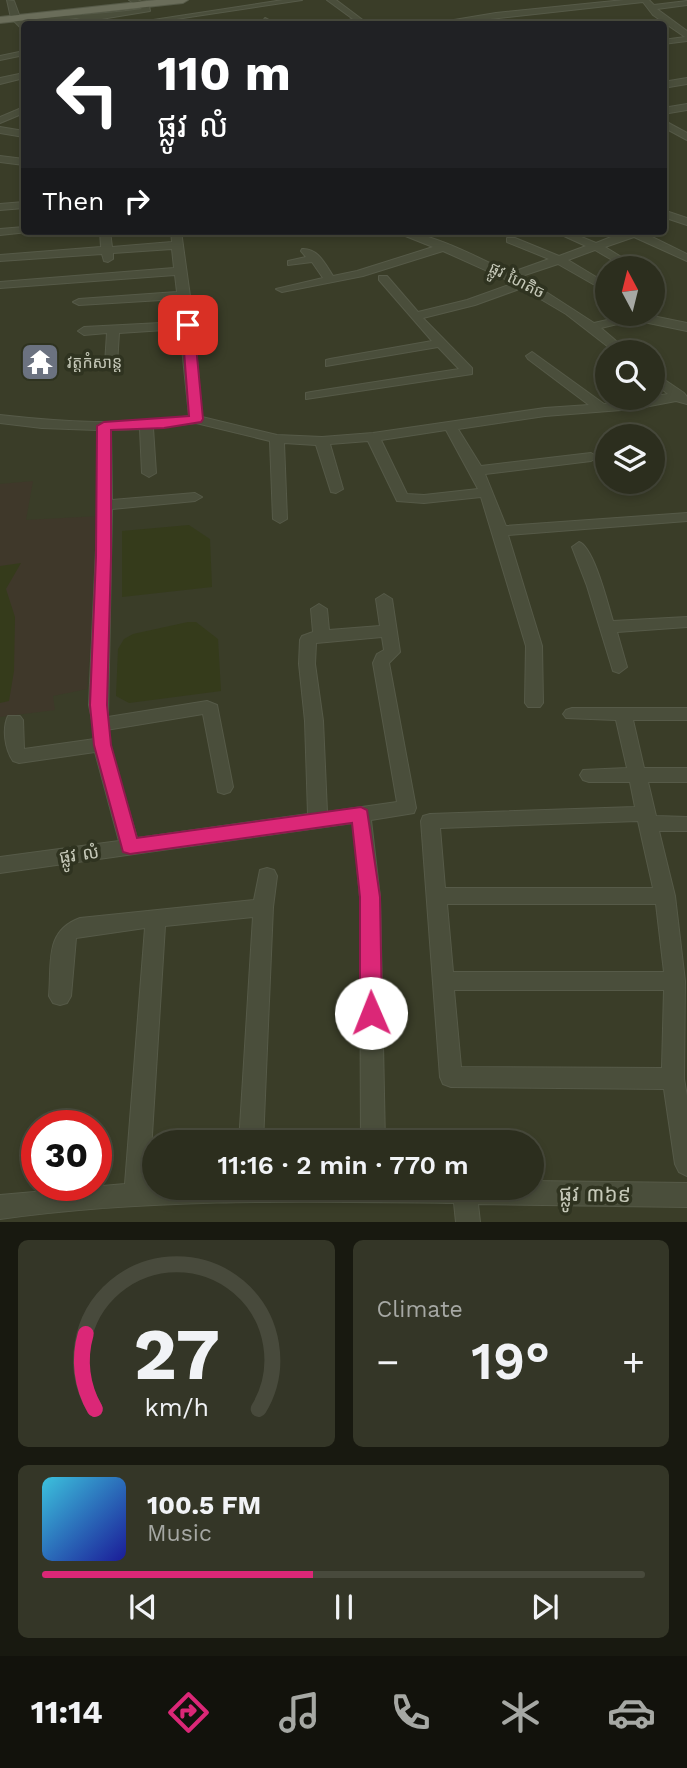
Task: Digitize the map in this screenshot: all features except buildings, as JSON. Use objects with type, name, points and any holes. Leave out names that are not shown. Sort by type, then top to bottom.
[{"type":"main road","points":[[32,21],[183,0]]},
{"type":"main road","points":[[0,21],[18,23]]},
{"type":"street","points":[[0,2],[17,0]]},
{"type":"street","points":[[152,21],[298,0]]},
{"type":"street","points":[[331,0],[358,21]]},
{"type":"street","points":[[455,21],[496,15],[533,15],[643,0],[687,37]]},
{"type":"street","points":[[10,1],[18,23]]},
{"type":"street","points":[[651,8],[687,3]]},
{"type":"street","points":[[518,5],[533,15]]},
{"type":"street","points":[[139,6],[160,19]]},
{"type":"street","points":[[667,41],[687,37]]},
{"type":"street","points":[[0,58],[21,54]]},
{"type":"street","points":[[0,81],[21,77]]},
{"type":"street","points":[[667,84],[687,81]]},
{"type":"street","points":[[667,108],[687,105]]},
{"type":"street","points":[[0,120],[21,111]]},
{"type":"street","points":[[667,125],[684,134]]},
{"type":"street","points":[[0,130],[21,134]]},
{"type":"street","points":[[0,159],[21,162]]},
{"type":"street","points":[[0,207],[21,205]]},
{"type":"street","points":[[0,232],[21,230]]},
{"type":"street","points":[[105,235],[110,275]]},
{"type":"street","points":[[176,235],[196,419]]},
{"type":"street","name":"ផ្លូវ ហៃតិច","points":[[410,235],[512,276],[593,327],[609,340]]},
{"type":"street","points":[[426,240],[432,235]]},
{"type":"street","points":[[568,235],[613,256]]},
{"type":"street","points":[[512,276],[626,235]]},
{"type":"street","points":[[641,235],[687,258]]},
{"type":"street","points":[[511,240],[558,259],[595,281]]},
{"type":"street","points":[[0,258],[177,245]]},
{"type":"street","points":[[282,289],[330,281],[444,247]]},
{"type":"street","points":[[292,263],[311,254],[330,281]]},
{"type":"street","points":[[0,285],[181,271]]},
{"type":"street","points":[[311,396],[468,371],[383,278]]},
{"type":"street","points":[[415,316],[483,299],[525,283]]},
{"type":"street","points":[[79,302],[184,295]]},
{"type":"street","points":[[593,327],[634,316],[687,327]]},
{"type":"street","points":[[84,331],[188,325]]},
{"type":"street","points":[[111,364],[113,330]]},
{"type":"street","points":[[330,363],[442,343]]},
{"type":"street","points":[[532,356],[595,403]]},
{"type":"street","points":[[665,386],[683,400]]},
{"type":"street","points":[[665,402],[683,400]]},
{"type":"street","points":[[0,419],[42,424],[104,426],[146,425],[196,419],[278,439],[322,441],[373,437],[595,408]]},
{"type":"street","points":[[146,425],[149,473]]},
{"type":"street","points":[[449,425],[477,471],[499,531],[534,646],[534,703]]},
{"type":"street","points":[[104,426],[105,505],[98,705],[103,745],[130,847]]},
{"type":"street","points":[[373,437],[401,498],[424,499],[486,492]]},
{"type":"street","points":[[278,439],[279,519]]},
{"type":"street","points":[[322,441],[336,489]]},
{"type":"street","points":[[477,471],[591,457]]},
{"type":"street","points":[[105,505],[195,497]]},
{"type":"street","points":[[499,531],[687,517]]},
{"type":"street","points":[[579,547],[620,667]]},
{"type":"street","points":[[318,821],[314,720],[307,664],[308,640],[310,637],[389,631],[384,599]]},
{"type":"street","points":[[319,609],[322,636]]},
{"type":"street","points":[[608,627],[687,622]]},
{"type":"street","name":"ផ្លូវ លំ","points":[[0,865],[407,808],[381,663],[383,658],[392,652],[389,631]]},
{"type":"street","points":[[100,725],[207,707],[211,709],[224,787]]},
{"type":"street","points":[[572,714],[687,714]]},
{"type":"street","points":[[623,714],[665,896],[675,981],[673,1079],[687,1164]]},
{"type":"street","points":[[14,720],[15,750],[19,756],[103,745]]},
{"type":"street","points":[[589,775],[687,775]]},
{"type":"street","points":[[361,815],[370,897],[373,1130]]},
{"type":"street","points":[[673,1079],[451,1077],[430,821],[645,818],[687,824]]},
{"type":"street","points":[[252,1130],[263,907],[267,876]]},
{"type":"street","points":[[437,896],[665,896]]},
{"type":"street","points":[[60,996],[64,940],[69,932],[80,927],[263,907]]},
{"type":"street","points":[[136,1195],[156,918]]},
{"type":"street","points":[[443,981],[675,981]]},
{"type":"street","name":"ផ្លូវ ៣៦៩","points":[[544,1193],[687,1195]]},
{"type":"street","name":"ផ្លូវ ៣៦៩","points":[[0,1207],[67,1199],[142,1195]]},
{"type":"street","points":[[465,1200],[468,1222]]},
{"type":"shaded area","points":[[33,481],[26,520],[100,516],[87,689],[53,696],[55,710],[0,717],[0,484]]},
{"type":"shaded area","points":[[189,525],[210,539],[212,587],[122,597],[122,531]]},
{"type":"shaded area","points":[[21,563],[6,589],[15,617],[14,671],[9,701],[0,703],[0,566]]},
{"type":"shaded area","points":[[196,622],[218,639],[221,691],[129,703],[116,696],[118,649],[124,639],[133,634]]},
{"type":"place","name":"វត្តកំសាន្ត","points":[[40,362]]},
{"type":"route","points":[[188,325],[196,419],[164,424],[104,426],[103,606],[98,705],[103,745],[123,823],[130,847],[361,815],[370,897],[371,1013]]}]
